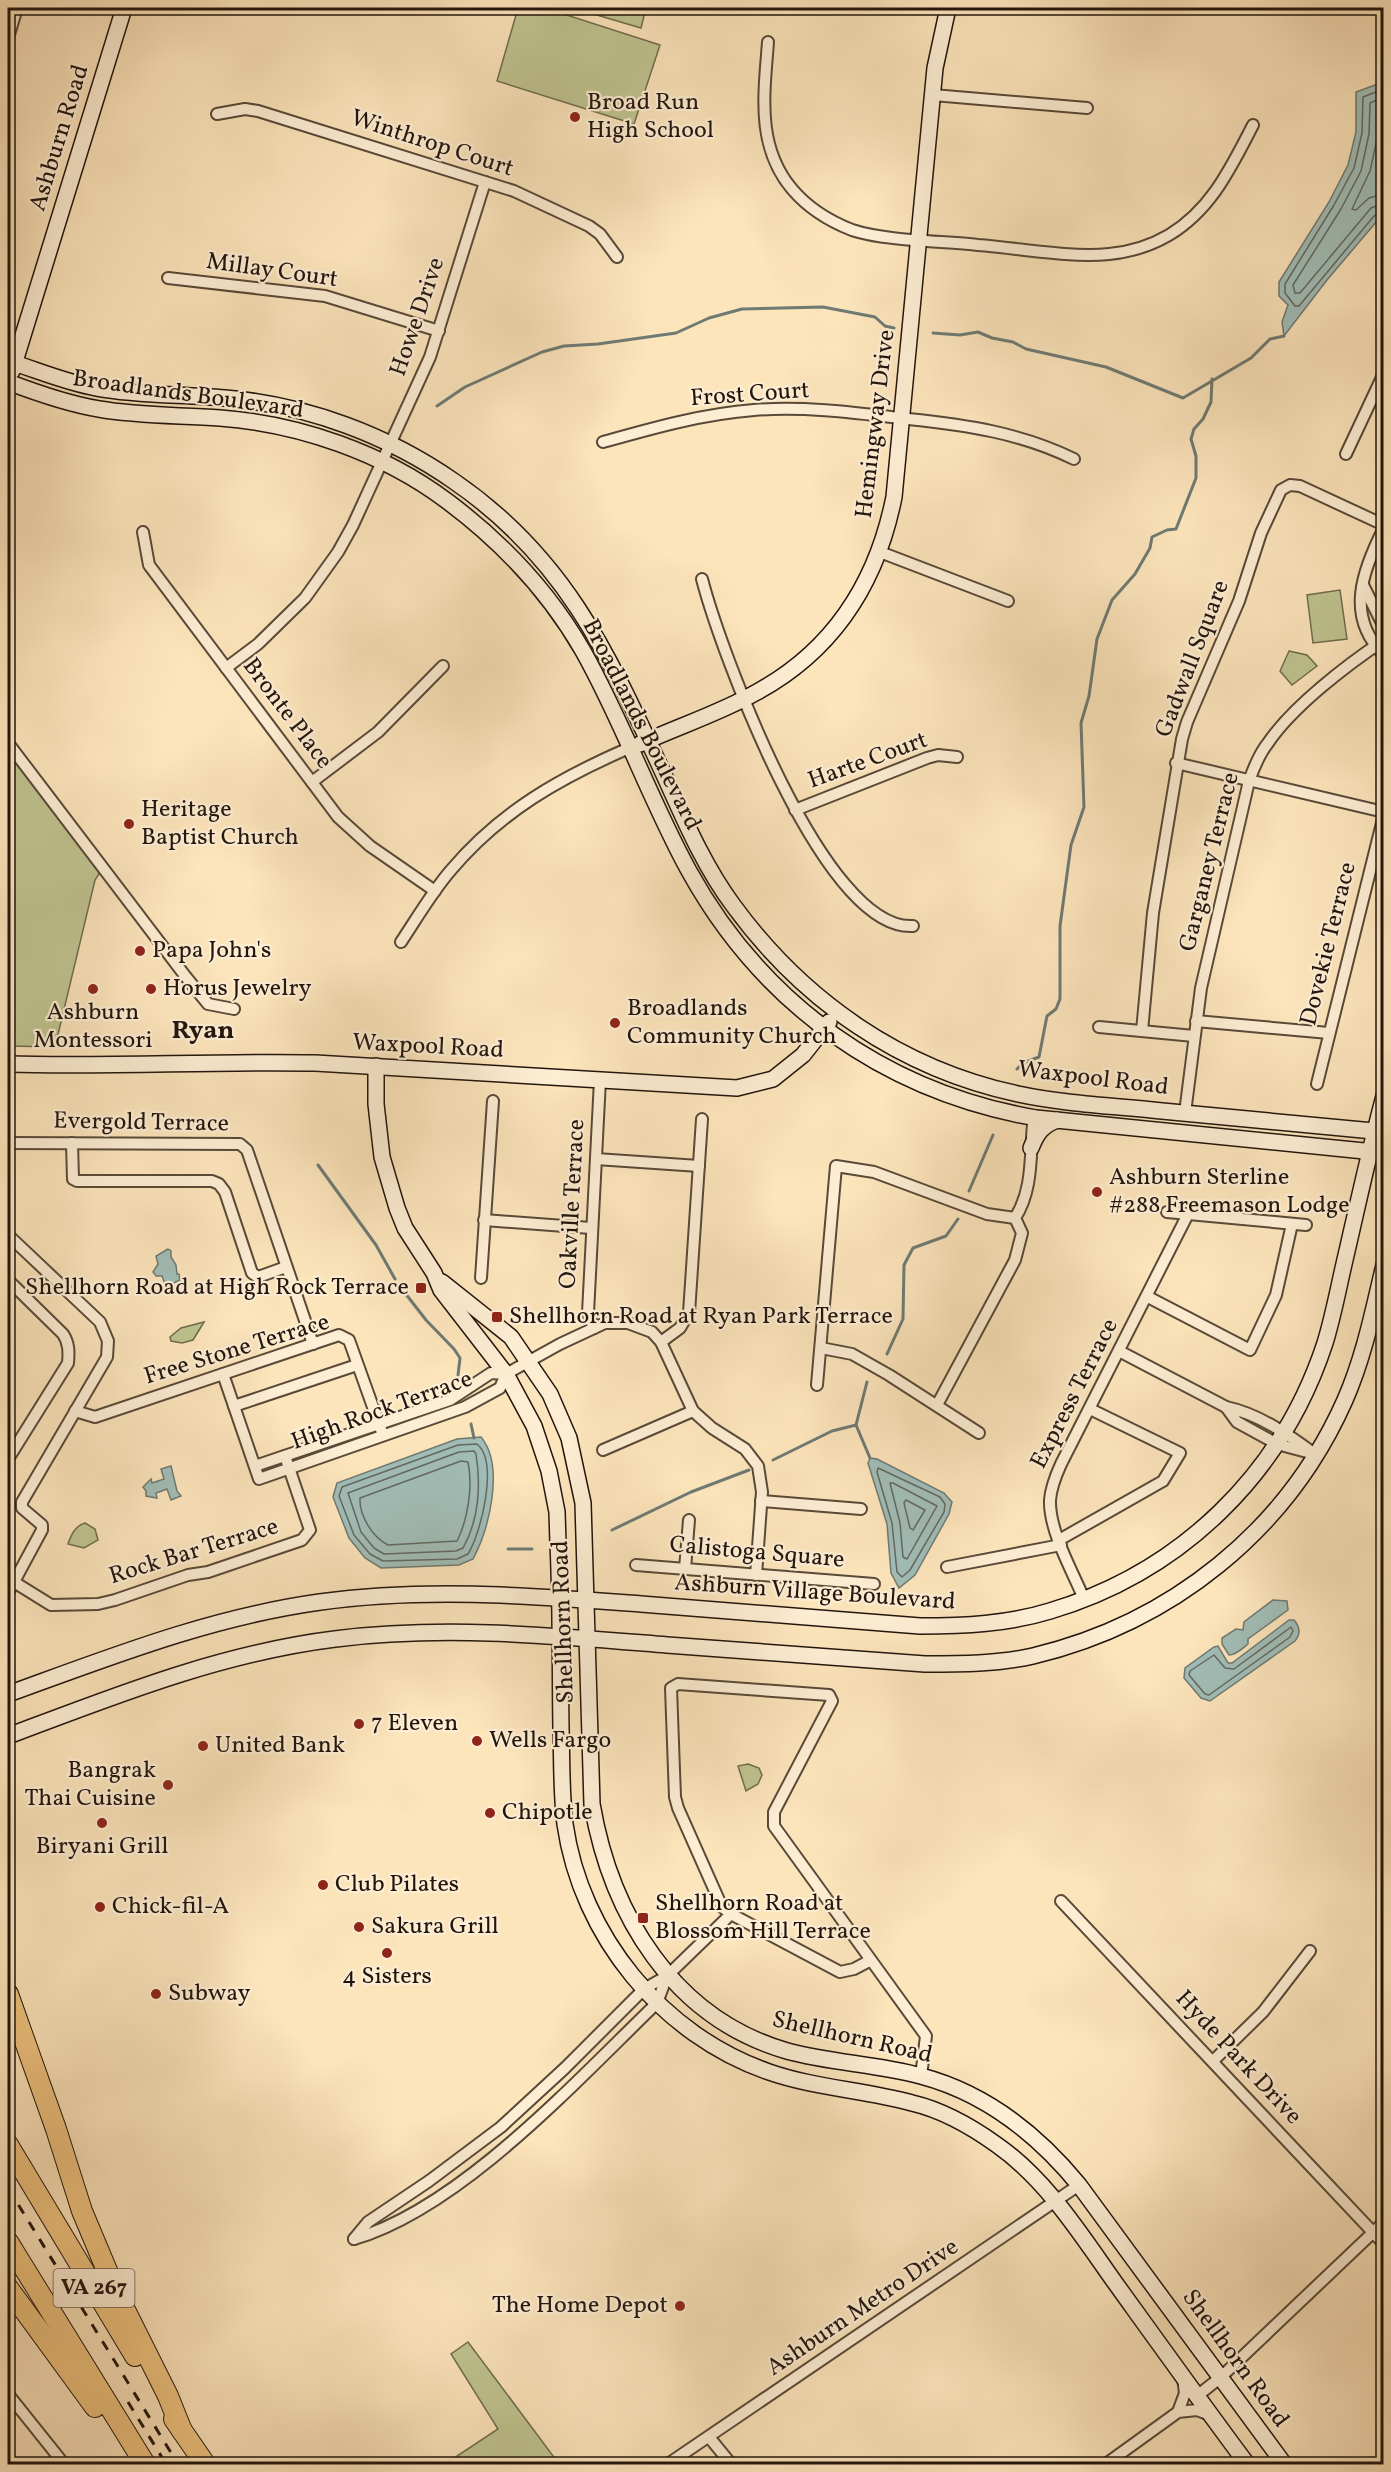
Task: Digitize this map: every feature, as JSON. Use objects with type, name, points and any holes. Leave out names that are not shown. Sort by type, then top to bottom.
[{"type":"highway","points":[[8,1994],[56,2129],[82,2211],[116,2292],[168,2396],[182,2431]]},
{"type":"highway","name":"VA 267","points":[[8,2145],[182,2431],[205,2464]]},
{"type":"highway","name":"VA 267","points":[[8,2242],[145,2464]]},
{"type":"highway","points":[[8,2289],[136,2464]]},
{"type":"main road","name":"Ashburn Road","points":[[8,384],[11,362],[124,8]]},
{"type":"main road","name":"Hemingway Drive","points":[[629,748],[745,698],[782,677],[800,663],[830,634],[853,605],[880,552],[894,497],[938,49],[948,8]]},
{"type":"main road","name":"Broadlands Boulevard","points":[[11,362],[96,388],[144,394],[200,396],[257,402],[330,419],[389,443],[457,483],[517,531],[576,603],[598,638],[697,846],[732,905],[779,960],[835,1012]]},
{"type":"main road","name":"Broadlands Boulevard","points":[[8,384],[95,409],[220,418],[279,427],[330,441],[381,462],[444,498],[491,537],[541,590],[582,650],[686,865],[718,918],[759,968],[824,1030]]},
{"type":"main road","name":"Waxpool Road","points":[[8,1064],[126,1066],[251,1062],[376,1066],[719,1088],[756,1085],[773,1079],[803,1055],[824,1030],[835,1012],[892,1048],[937,1069],[1004,1090],[1076,1102],[1379,1132]]},
{"type":"main road","name":"Waxpool Road","points":[[824,1030],[871,1060],[928,1088],[974,1104],[1036,1118],[1376,1152]]},
{"type":"main road","name":"Shellhorn Road","points":[[376,1066],[378,1129],[382,1157],[388,1183],[405,1228],[454,1309],[506,1374],[534,1426],[549,1471],[557,1512],[563,1789],[571,1850],[583,1887],[612,1947],[657,2003],[693,2034],[717,2049],[756,2068],[798,2081],[912,2103],[955,2120],[1014,2157],[1056,2202],[1247,2464]]},
{"type":"main road","name":"Ashburn Village Boulevard","points":[[8,1694],[186,1630],[276,1609],[357,1597],[488,1594],[920,1626],[950,1626],[1012,1620],[1049,1612],[1100,1594],[1152,1566],[1201,1531],[1257,1474],[1281,1438],[1305,1394],[1325,1342],[1376,1152],[1383,1096]]},
{"type":"main road","points":[[1036,1118],[1048,1109],[1076,1102]]},
{"type":"main road","points":[[1031,1148],[1040,1130],[1057,1120]]},
{"type":"main road","points":[[8,1736],[187,1671],[284,1647],[334,1639],[424,1632],[483,1632],[925,1664],[962,1664],[1032,1656],[1094,1638],[1126,1625],[1187,1590],[1238,1549],[1283,1502],[1316,1455],[1337,1417],[1354,1377],[1383,1265]]},
{"type":"main road","name":"Shellhorn Road","points":[[434,1273],[453,1292],[494,1321],[511,1337],[550,1394],[561,1416],[579,1480],[585,1546],[592,1804],[596,1827],[610,1873],[637,1934],[667,1976],[721,2020],[763,2042],[810,2056],[921,2076],[967,2094],[1004,2114],[1043,2145],[1079,2185],[1284,2464]]},
{"type":"street","points":[[8,39],[17,8]]},
{"type":"street","points":[[768,42],[763,106],[764,125],[774,159],[793,190],[820,214],[837,224],[873,235],[1092,255],[1120,252],[1149,245],[1184,226],[1212,198],[1253,124]]},
{"type":"street","points":[[933,95],[1087,108]]},
{"type":"street","name":"Winthrop Court","points":[[217,114],[245,109],[258,111],[514,191],[589,226],[600,234],[617,257]]},
{"type":"street","name":"Howe Drive","points":[[226,668],[284,621],[320,579],[353,525],[430,357],[485,182]]},
{"type":"street","name":"Millay Court","points":[[168,278],[325,297],[439,331]]},
{"type":"street","points":[[1346,454],[1383,373]]},
{"type":"street","name":"Frost Court","points":[[603,442],[688,419],[756,410],[823,410],[972,426],[1004,432],[1030,440],[1074,459]]},
{"type":"street","name":"Gadwall Square","points":[[1142,1031],[1153,914],[1176,763],[1186,722],[1239,601],[1261,533],[1281,490],[1290,485],[1300,486],[1383,527]]},
{"type":"street","points":[[1383,527],[1374,548],[1360,598],[1363,624],[1379,643],[1383,655]]},
{"type":"street","name":"Bronte Place","points":[[143,532],[149,565],[312,782],[353,832],[435,891]]},
{"type":"street","points":[[880,552],[1008,602]]},
{"type":"street","points":[[702,579],[722,644],[795,810],[825,857],[856,896],[886,921],[897,926],[913,926]]},
{"type":"street","points":[[1363,585],[1383,627]]},
{"type":"street","name":"Garganey Terrace","points":[[1185,1113],[1201,988],[1249,781],[1267,743],[1280,728],[1319,691],[1379,643]]},
{"type":"street","points":[[312,782],[378,732],[443,666]]},
{"type":"street","points":[[8,743],[208,1004],[234,1009]]},
{"type":"street","points":[[401,942],[435,891],[474,845],[526,801],[573,774],[629,748]]},
{"type":"street","name":"Harte Court","points":[[795,810],[927,758],[938,755],[957,757]]},
{"type":"street","points":[[1176,763],[1383,814]]},
{"type":"street","name":"Dovekie Terrace","points":[[1317,1084],[1383,814]]},
{"type":"street","points":[[1196,1021],[1329,1033]]},
{"type":"street","points":[[1099,1027],[1194,1036]]},
{"type":"street","name":"Oakville Terrace","points":[[594,1328],[588,1313],[600,1080]]},
{"type":"street","points":[[481,1278],[493,1101]]},
{"type":"street","points":[[1015,1218],[1024,1204],[1029,1188],[1031,1148],[1036,1118]]},
{"type":"street","points":[[661,1342],[680,1328],[689,1313],[702,1119]]},
{"type":"street","name":"Evergold Terrace","points":[[8,1143],[240,1144],[247,1150],[312,1344]]},
{"type":"street","points":[[72,1143],[73,1179],[77,1181],[212,1180],[219,1184],[225,1192],[252,1273],[258,1277],[286,1267]]},
{"type":"street","points":[[596,1159],[699,1166]]},
{"type":"street","points":[[818,1385],[836,1166],[874,1172],[987,1214],[1015,1218]]},
{"type":"street","points":[[1167,1212],[1306,1225]]},
{"type":"street","name":"Express Terrace","points":[[1084,1599],[1060,1542],[1051,1510],[1052,1486],[1188,1214]]},
{"type":"street","points":[[937,1405],[1015,1260],[1022,1233],[1015,1218]]},
{"type":"street","points":[[484,1220],[591,1228]]},
{"type":"street","points":[[1148,1297],[1250,1350],[1276,1295],[1292,1224]]},
{"type":"street","points":[[8,1235],[100,1322],[108,1341],[107,1357],[22,1502],[22,1508],[42,1525],[42,1530],[8,1593]]},
{"type":"street","points":[[8,1280],[68,1340],[69,1355],[68,1363],[8,1459]]},
{"type":"street","points":[[506,1374],[605,1323],[628,1323],[652,1332],[661,1342],[693,1411],[712,1428],[745,1449],[753,1457],[761,1476],[756,1575]]},
{"type":"street","name":"Free Stone Terrace","points":[[75,1411],[95,1417],[339,1335],[349,1340],[383,1435]]},
{"type":"street","points":[[821,1348],[852,1354],[979,1433]]},
{"type":"street","points":[[1119,1351],[1226,1407],[1242,1411],[1281,1438],[1316,1455]]},
{"type":"street","points":[[234,1406],[357,1365]]},
{"type":"street","name":"High Rock Terrace","points":[[491,1373],[506,1374],[500,1388],[465,1407],[259,1479],[255,1466],[450,1400],[491,1373]]},
{"type":"street","points":[[223,1374],[255,1466]]},
{"type":"street","points":[[947,1567],[1060,1542],[1163,1481],[1180,1453],[1090,1409]]},
{"type":"street","points":[[603,1450],[693,1411]]},
{"type":"street","name":"Rock Bar Terrace","points":[[14,1582],[51,1605],[98,1604],[188,1575],[208,1572],[302,1540],[310,1530],[285,1456]]},
{"type":"street","points":[[761,1501],[861,1509]]},
{"type":"street","points":[[685,1569],[689,1520]]},
{"type":"street","name":"Calistoga Square","points":[[636,1565],[874,1584]]},
{"type":"street","points":[[871,1960],[854,1969],[840,1972],[722,1907],[675,1797],[671,1688],[678,1684],[829,1695],[832,1701],[772,1819],[774,1826],[810,1877],[871,1960],[926,2036],[921,2076]]},
{"type":"street","name":"Hyde Park Drive","points":[[1061,1900],[1383,2244]]},
{"type":"street","points":[[667,1976],[657,2003],[529,2125],[469,2175],[399,2222],[354,2239],[368,2222],[429,2181],[501,2127],[644,1989],[667,1976],[731,1914]]},
{"type":"street","points":[[1213,2061],[1263,2012],[1310,1951]]},
{"type":"street","name":"Ashburn Metro Drive","points":[[668,2464],[1079,2185]]},
{"type":"street","points":[[1197,2396],[1221,2377],[1383,2222]]},
{"type":"street","points":[[1178,2412],[1185,2393],[1182,2376]]},
{"type":"street","points":[[8,2394],[64,2464]]},
{"type":"street","points":[[1106,2464],[1178,2412],[1197,2410],[1211,2416]]},
{"type":"street","points":[[709,2437],[731,2464]]},
{"type":"green space","points":[[518,8],[545,8],[660,45],[634,124],[497,81]]},
{"type":"green space","points":[[573,8],[646,8],[641,28]]},
{"type":"green space","points":[[1340,590],[1347,639],[1313,643],[1307,595]]},
{"type":"green space","points":[[1289,651],[1307,655],[1317,666],[1292,685],[1280,671]]},
{"type":"green space","points":[[8,752],[98,869],[99,874],[95,880],[55,1047],[8,1046]]},
{"type":"green space","points":[[204,1322],[193,1340],[182,1343],[171,1341],[170,1337],[181,1328]]},
{"type":"green space","points":[[85,1523],[95,1529],[98,1540],[84,1548],[68,1544],[76,1529]]},
{"type":"green space","points":[[748,1764],[759,1768],[762,1775],[758,1784],[746,1791],[738,1766]]},
{"type":"green space","points":[[468,2342],[559,2464],[445,2464],[498,2429],[451,2354]]},
{"type":"water","points":[[1383,82],[1383,214],[1327,280],[1284,336],[1282,322],[1288,305],[1279,296],[1279,282],[1329,202],[1348,165],[1356,132],[1356,92]]},
{"type":"water","points":[[168,1249],[171,1251],[180,1280],[170,1285],[165,1284],[162,1276],[156,1276],[153,1272],[158,1264],[156,1256]]},
{"type":"water","points":[[481,1437],[488,1449],[492,1464],[492,1498],[489,1515],[473,1559],[459,1565],[381,1568],[365,1558],[349,1538],[333,1497],[337,1483],[457,1439]]},
{"type":"water","points":[[870,1458],[877,1459],[944,1493],[952,1502],[949,1514],[915,1575],[899,1588],[891,1573],[887,1524],[868,1463]]},
{"type":"water","points":[[171,1466],[177,1491],[181,1496],[171,1500],[167,1489],[156,1493],[157,1498],[146,1496],[143,1487],[151,1479],[152,1483],[164,1479],[161,1469]]},
{"type":"water","points":[[1273,1600],[1287,1601],[1288,1610],[1248,1639],[1248,1644],[1242,1649],[1229,1655],[1222,1644],[1222,1638],[1236,1629],[1243,1630],[1244,1622]]},
{"type":"water","points":[[1289,1620],[1294,1620],[1299,1628],[1295,1641],[1210,1701],[1201,1698],[1184,1678],[1185,1668],[1214,1647],[1218,1646],[1228,1663],[1232,1663]]},
{"type":"waterway","points":[[437,406],[465,387],[542,352],[564,346],[598,344],[676,333],[709,318],[742,309],[823,307],[875,317],[885,326],[894,328]]},
{"type":"waterway","points":[[933,333],[960,335],[978,332],[992,338],[1013,342],[1026,349],[1106,367],[1183,398],[1251,358],[1270,339],[1284,336]]},
{"type":"waterway","points":[[1017,1069],[1023,1063],[1039,1057],[1047,1016],[1056,1009],[1060,999],[1060,926],[1071,845],[1084,807],[1081,723],[1089,696],[1097,639],[1112,600],[1135,574],[1150,548],[1152,537],[1167,530],[1176,529],[1196,478],[1196,456],[1191,439],[1194,429],[1203,419],[1211,402],[1212,379]]},
{"type":"waterway","points":[[969,1191],[993,1135]]},
{"type":"waterway","points":[[318,1165],[376,1245],[395,1279]]},
{"type":"waterway","points":[[887,1354],[903,1319],[904,1265],[913,1248],[946,1236],[958,1219]]},
{"type":"waterway","points":[[405,1293],[460,1358],[458,1375]]},
{"type":"waterway","points":[[867,1382],[856,1425],[870,1458]]},
{"type":"waterway","points":[[471,1424],[474,1438]]},
{"type":"waterway","points":[[773,1460],[832,1431],[856,1425]]},
{"type":"waterway","points":[[612,1530],[691,1492],[749,1470]]},
{"type":"waterway","points":[[508,1549],[532,1549]]},
{"type":"railway","points":[[8,2188],[178,2464]]},
{"type":"railway","points":[[128,2402],[166,2464]]},
{"type":"place","name":"Broad Run High School","points":[[575,117]]},
{"type":"place","name":"Heritage Baptist Church","points":[[129,824]]},
{"type":"place","name":"Papa John's","points":[[140,951]]},
{"type":"place","name":"Ashburn Montessori","points":[[93,989]]},
{"type":"place","name":"Horus Jewelry","points":[[151,989]]},
{"type":"place","name":"Broadlands Community Church","points":[[615,1023]]},
{"type":"place","name":"Ashburn Sterline #288 Freemason Lodge","points":[[1097,1192]]},
{"type":"place","name":"Shellhorn Road at High Rock Terrace","points":[[421,1288]]},
{"type":"place","name":"Shellhorn Road at Ryan Park Terrace","points":[[497,1317]]},
{"type":"place","name":"7 Eleven","points":[[359,1724]]},
{"type":"place","name":"Wells Fargo","points":[[477,1741]]},
{"type":"place","name":"United Bank","points":[[203,1746]]},
{"type":"place","name":"Bangrak Thai Cuisine","points":[[168,1785]]},
{"type":"place","name":"Chipotle","points":[[490,1813]]},
{"type":"place","name":"Biryani Grill","points":[[102,1823]]},
{"type":"place","name":"Club Pilates","points":[[323,1885]]},
{"type":"place","name":"Chick-fil-A","points":[[100,1907]]},
{"type":"place","name":"Shellhorn Road at Blossom Hill Terrace","points":[[643,1918]]},
{"type":"place","name":"Sakura Grill","points":[[359,1927]]},
{"type":"place","name":"4 Sisters","points":[[387,1953]]},
{"type":"place","name":"Subway","points":[[156,1994]]},
{"type":"place","name":"The Home Depot","points":[[680,2306]]},
{"type":"district","name":"Ryan","points":[[203,1031]]}]
